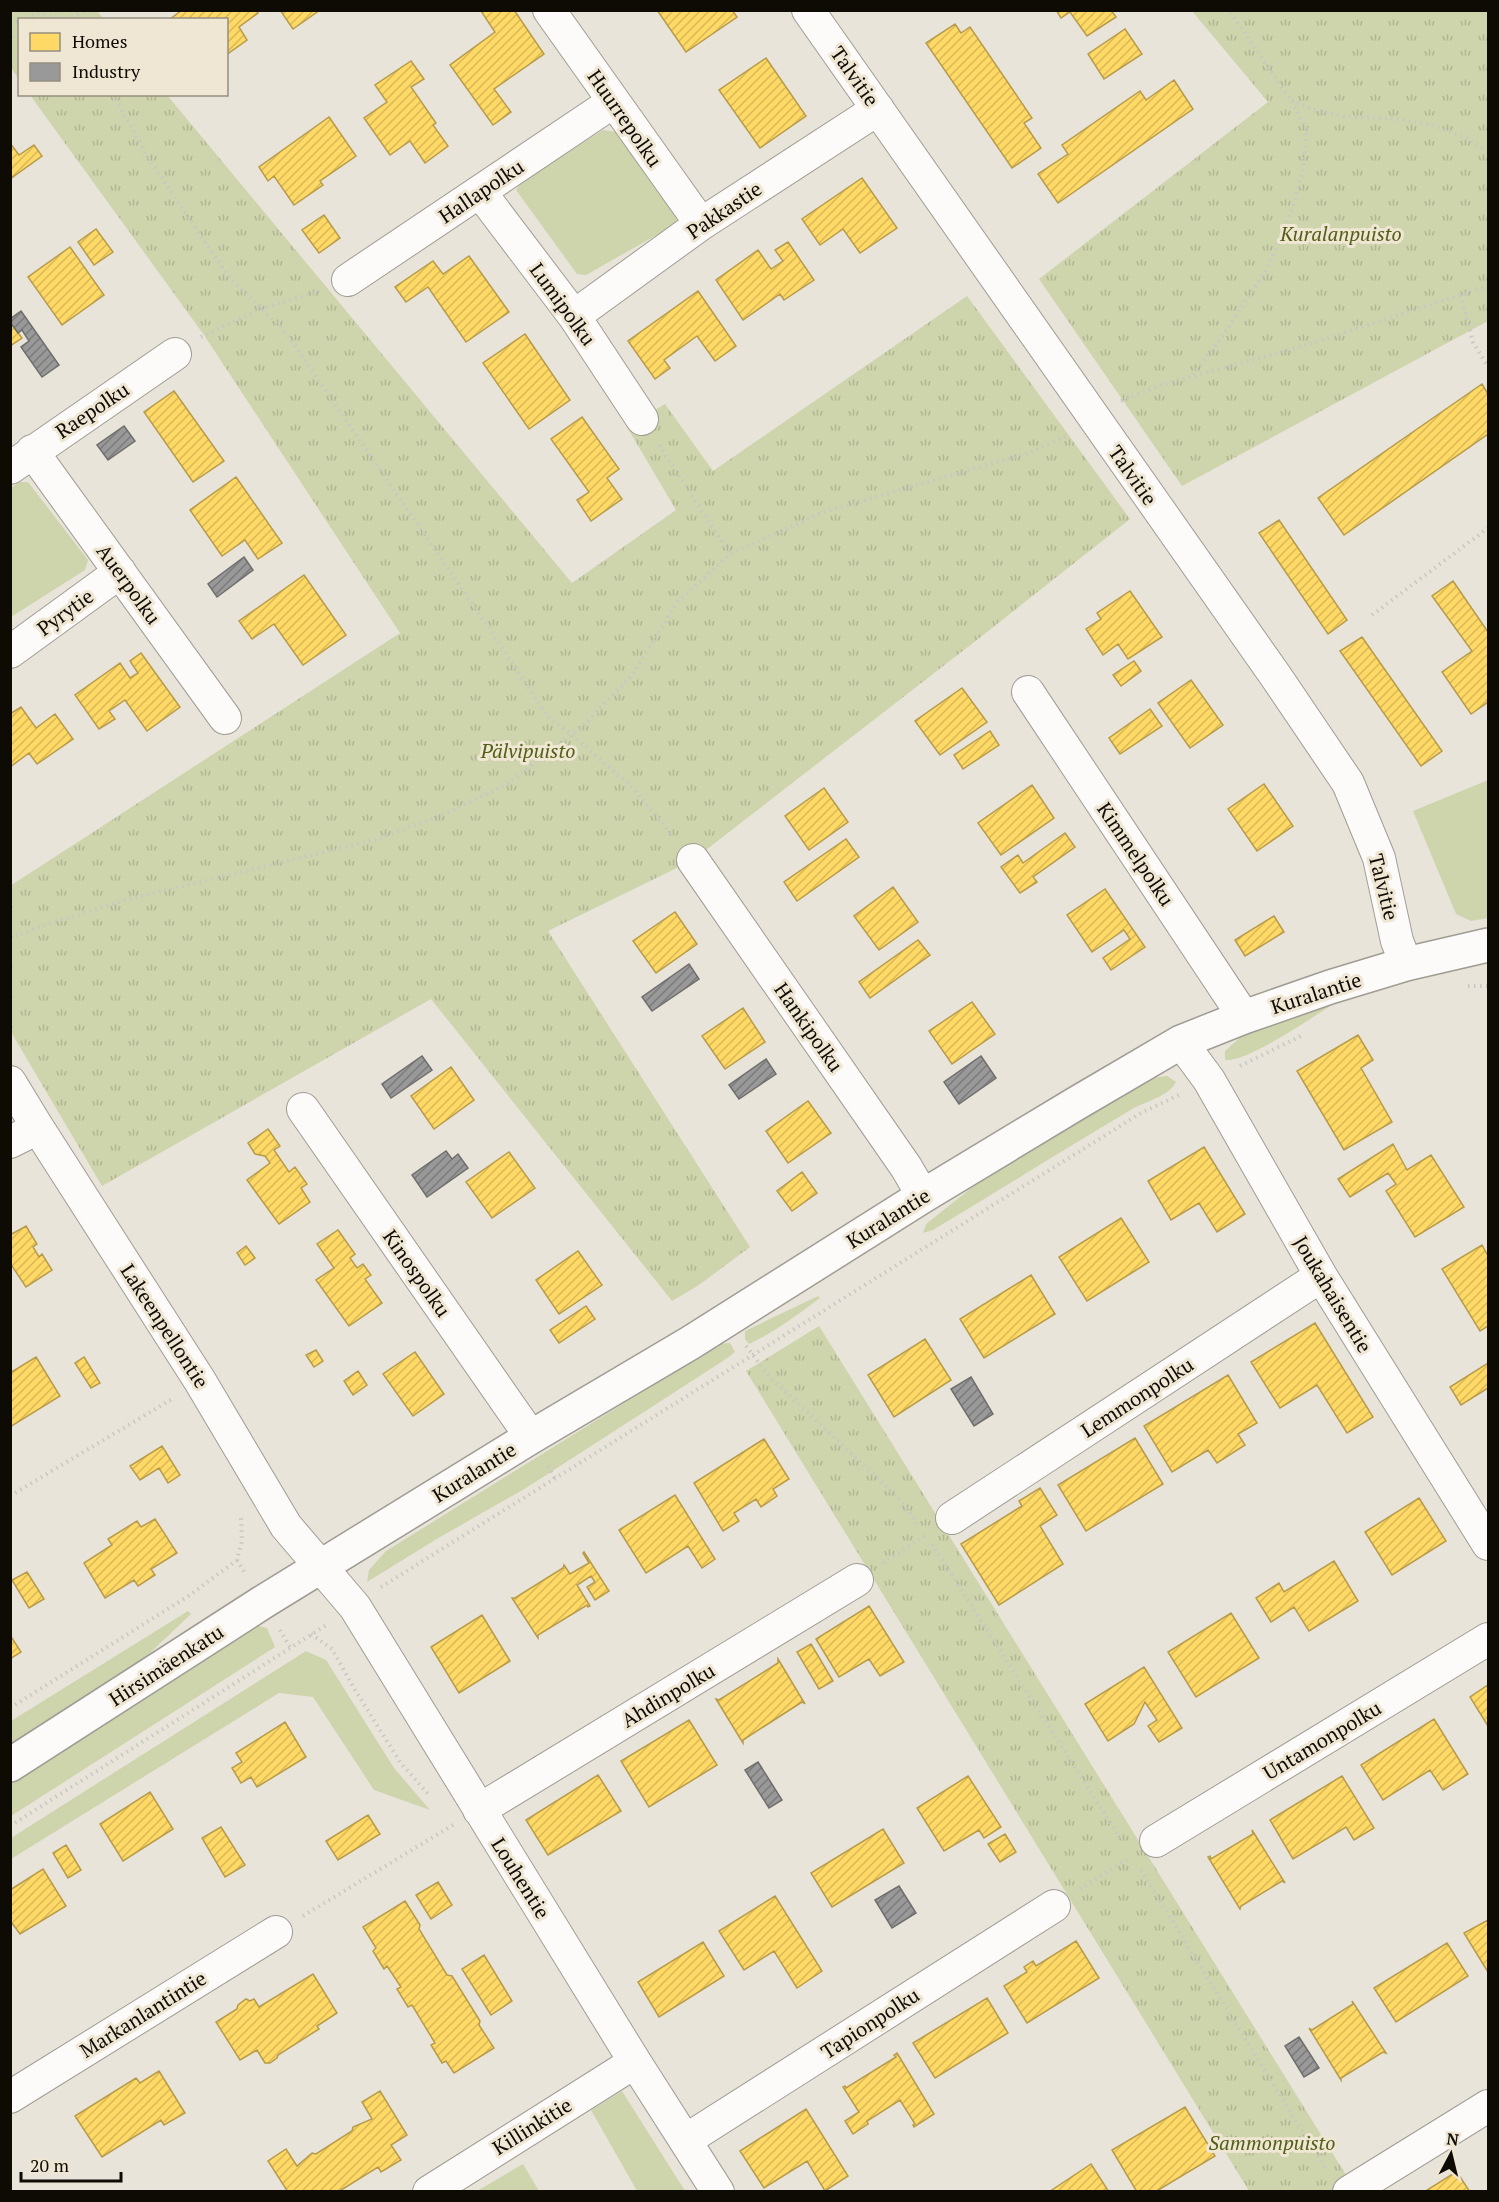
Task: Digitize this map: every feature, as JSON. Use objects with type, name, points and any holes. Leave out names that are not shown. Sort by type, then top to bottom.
[{"type":"street","name":"Huurrepolku","points":[[549,10],[701,224]]},
{"type":"street","name":"Talvitie","points":[[808,10],[1277,678],[1348,783],[1379,858],[1397,941],[1406,964]]},
{"type":"street","name":"Hallapolku","points":[[348,280],[613,102]]},
{"type":"street","name":"Pakkastie","points":[[574,316],[701,224],[878,109]]},
{"type":"street","name":"Lumipolku","points":[[480,192],[574,316],[642,419]]},
{"type":"street","name":"Raepolku","points":[[21,459],[175,354]]},
{"type":"street","name":"Auerpolku","points":[[21,459],[120,572],[225,717]]},
{"type":"street","name":"Pyrytie","points":[[10,652],[120,572]]},
{"type":"street","name":"Kimmelpolku","points":[[1028,692],[1244,1017]]},
{"type":"street","name":"Hankipolku","points":[[693,860],[906,1167],[923,1196]]},
{"type":"street","name":"Kuralantie","points":[[322,1567],[531,1437],[726,1320],[923,1196],[1181,1042],[1330,987],[1406,964],[1488,945]]},
{"type":"street","name":"Joukahaisentie","points":[[1181,1042],[1209,1080],[1321,1276],[1488,1544]]},
{"type":"street","name":"Lakeenpellontie","points":[[10,1082],[24,1135],[200,1381],[286,1526],[322,1567]]},
{"type":"street","name":"Kinospolku","points":[[303,1109],[531,1437]]},
{"type":"street","name":"Lemmonpolku","points":[[952,1518],[1321,1276]]},
{"type":"street","name":"Louhentie","points":[[322,1567],[355,1607],[635,2062],[718,2192]]},
{"type":"street","name":"Hirsimäenkatu","points":[[10,1765],[263,1602],[322,1567]]},
{"type":"street","name":"Ahdinpolku","points":[[479,1810],[857,1580]]},
{"type":"street","name":"Untamonpolku","points":[[1144,1848],[1488,1639]]},
{"type":"street","name":"Tapionpolku","points":[[686,2140],[1054,1906]]},
{"type":"street","name":"Markanlantintie","points":[[10,2097],[276,1932]]},
{"type":"street","name":"Killinkitie","points":[[429,2192],[635,2062]]},
{"type":"street","points":[[1338,2182],[1488,2106]]},
{"type":"path","points":[[69,18],[88,10]]},
{"type":"path","points":[[1192,376],[1228,328],[1268,267],[1293,207],[1303,170],[1307,130],[1290,99],[1229,10]]},
{"type":"path","points":[[35,12],[62,18]]},
{"type":"path","points":[[113,96],[149,159],[226,273],[287,334],[547,716],[634,789],[693,860]]},
{"type":"path","points":[[1290,99],[1314,110],[1347,117],[1390,118],[1432,125],[1468,139],[1488,152]]},
{"type":"path","points":[[175,354],[204,334],[263,308],[309,295],[348,280]]},
{"type":"path","points":[[10,938],[129,899],[388,836],[447,813],[507,784],[572,735],[633,674],[677,603],[730,554],[824,512],[1032,452],[1073,433],[1123,400],[1158,386],[1303,346],[1488,285]]},
{"type":"path","points":[[1461,295],[1473,342],[1488,367]]},
{"type":"path","points":[[642,419],[730,554]]},
{"type":"path","points":[[1372,615],[1488,528]]},
{"type":"path","points":[[1460,987],[1488,986]]},
{"type":"path","points":[[10,1826],[355,1607],[387,1583],[1141,1113],[1308,1032]]},
{"type":"path","points":[[726,1320],[769,1376],[900,1500],[926,1535],[1144,1848],[1338,2182]]},
{"type":"path","points":[[10,1496],[178,1394]]},
{"type":"path","points":[[10,1708],[190,1596],[237,1560],[242,1541],[239,1509]]},
{"type":"path","points":[[857,1580],[952,1518]]},
{"type":"path","points":[[276,1932],[479,1810]]},
{"type":"path","points":[[1054,1906],[1144,1848]]},
{"type":"green space","points":[[10,11],[97,11],[103,18],[18,18],[18,78],[11,67]]},
{"type":"green space","name":"Kuralanpuisto","points":[[1192,11],[1488,11],[1488,321],[1182,486],[1039,279],[1268,102]]},
{"type":"green space","name":"Pälvipuisto","points":[[31,96],[168,96],[572,583],[676,510],[627,427],[665,404],[713,471],[967,296],[1130,519],[693,860],[548,931],[750,1247],[699,1285],[672,1301],[431,999],[102,1186],[11,1032],[10,886],[400,633],[204,335]]},
{"type":"green space","points":[[603,130],[617,132],[677,217],[676,224],[586,275],[577,274],[516,190],[522,181]]},
{"type":"green space","points":[[19,482],[28,482],[88,560],[85,570],[11,617],[11,488]]},
{"type":"green space","points":[[1488,780],[1488,918],[1471,921],[1456,914],[1413,811]]},
{"type":"green space","points":[[1338,1001],[1265,1046],[1235,1059],[1225,1060],[1225,1051],[1243,1035]]},
{"type":"green space","points":[[1167,1076],[1176,1082],[1163,1095],[1134,1108],[933,1230],[923,1233],[926,1224],[970,1189],[1025,1152],[1153,1078]]},
{"type":"green space","points":[[818,1296],[820,1298],[768,1334],[749,1344],[745,1339],[745,1331]]},
{"type":"green space","name":"Sammonpuisto","points":[[819,1326],[1356,2191],[1249,2191],[746,1371]]},
{"type":"green space","points":[[730,1343],[735,1352],[726,1359],[526,1488],[367,1582],[369,1570],[386,1551],[719,1344]]},
{"type":"green space","points":[[188,1611],[191,1614],[132,1670],[11,1748],[11,1721]]},
{"type":"green space","points":[[254,1625],[267,1628],[275,1647],[11,1816],[11,1782]]},
{"type":"green space","points":[[306,1651],[326,1660],[394,1768],[430,1810],[374,1790],[313,1697],[279,1693],[11,1859],[11,1838]]},
{"type":"green space","points":[[622,2091],[685,2191],[637,2191],[591,2110]]},
{"type":"green space","points":[[523,2164],[539,2191],[477,2191]]},
{"type":"building: Homes","points":[[182,10],[256,10],[258,13],[239,27],[247,40],[228,54],[228,18],[172,18]]},
{"type":"building: Homes","points":[[280,10],[320,10],[293,29]]},
{"type":"building: Homes","points":[[514,10],[544,54],[494,89],[511,112],[493,125],[450,65],[495,32],[481,11]]},
{"type":"building: Homes","points":[[657,10],[732,10],[737,17],[686,52]]},
{"type":"building: Homes","points":[[1056,10],[1111,10],[1116,17],[1087,36],[1070,12],[1061,18]]},
{"type":"building: Homes","points":[[955,24],[961,33],[970,27],[1032,118],[1024,123],[1041,148],[1012,168],[926,43]]},
{"type":"building: Homes","points":[[1125,29],[1142,54],[1104,79],[1088,54]]},
{"type":"building: Homes","points":[[766,58],[806,116],[760,148],[719,90]]},
{"type":"building: Homes","points":[[411,61],[424,79],[411,87],[436,123],[433,125],[448,146],[425,163],[410,141],[390,155],[364,118],[387,102],[375,85]]},
{"type":"building: Homes","points":[[1174,80],[1193,109],[1058,203],[1038,174],[1068,154],[1062,145],[1140,91],[1146,100]]},
{"type":"building: Homes","points":[[329,117],[356,156],[320,181],[323,185],[294,205],[274,176],[268,181],[259,167]]},
{"type":"building: Homes","points":[[10,143],[19,155],[34,145],[42,156],[10,179]]},
{"type":"building: Homes","points":[[862,178],[897,228],[860,253],[843,229],[820,245],[802,219]]},
{"type":"building: Homes","points":[[324,215],[340,238],[319,253],[302,230]]},
{"type":"building: Homes","points":[[96,229],[113,252],[94,265],[78,242]]},
{"type":"building: Homes","points":[[788,242],[814,280],[784,300],[780,294],[743,320],[716,280],[758,250],[771,269],[783,261],[775,250]]},
{"type":"building: Homes","points":[[70,247],[104,295],[62,325],[28,277]]},
{"type":"building: Homes","points":[[469,256],[509,312],[466,342],[428,287],[406,302],[395,287],[433,261],[443,274]]},
{"type":"building: Homes","points":[[698,291],[736,346],[715,361],[697,336],[664,360],[670,368],[655,379],[628,341]]},
{"type":"building: Homes","points":[[10,322],[22,338],[10,346]]},
{"type":"building: Homes","points":[[525,334],[570,400],[529,429],[483,363]]},
{"type":"building: Homes","points":[[1482,384],[1488,394],[1488,434],[1344,535],[1318,498]]},
{"type":"building: Homes","points":[[174,391],[224,461],[193,482],[144,412]]},
{"type":"building: Homes","points":[[582,417],[619,469],[607,478],[622,499],[591,521],[577,500],[589,492],[551,439]]},
{"type":"building: Homes","points":[[236,477],[282,543],[258,559],[245,540],[222,556],[190,510]]},
{"type":"building: Homes","points":[[1279,520],[1347,620],[1328,634],[1259,533]]},
{"type":"building: Homes","points":[[304,575],[346,635],[303,665],[274,624],[252,639],[239,621]]},
{"type":"building: Homes","points":[[1453,581],[1488,632],[1488,702],[1471,714],[1442,672],[1472,651],[1432,596]]},
{"type":"building: Homes","points":[[1130,591],[1162,637],[1128,659],[1118,644],[1103,655],[1086,629],[1101,619],[1097,613]]},
{"type":"building: Homes","points":[[1362,637],[1442,751],[1421,766],[1340,651]]},
{"type":"building: Homes","points":[[141,653],[180,707],[147,731],[125,700],[109,711],[115,719],[99,729],[75,695],[120,663],[130,678],[138,673],[130,661]]},
{"type":"building: Homes","points":[[1134,661],[1141,671],[1121,686],[1113,675]]},
{"type":"building: Homes","points":[[1191,680],[1223,725],[1190,748],[1158,703]]},
{"type":"building: Homes","points":[[962,688],[987,722],[940,755],[915,721]]},
{"type":"building: Homes","points":[[21,707],[36,728],[55,714],[73,739],[37,764],[29,753],[10,767],[10,714]]},
{"type":"building: Homes","points":[[1150,709],[1162,726],[1120,754],[1109,738]]},
{"type":"building: Homes","points":[[990,731],[999,745],[963,769],[954,755]]},
{"type":"building: Homes","points":[[1264,784],[1293,826],[1257,851],[1228,809]]},
{"type":"building: Homes","points":[[1032,785],[1054,818],[1001,855],[978,823]]},
{"type":"building: Homes","points":[[824,788],[848,822],[809,850],[785,816]]},
{"type":"building: Homes","points":[[1065,833],[1075,847],[1033,877],[1037,882],[1020,893],[1001,867],[1018,855],[1023,863]]},
{"type":"building: Homes","points":[[846,839],[859,857],[797,901],[784,882]]},
{"type":"building: Homes","points":[[893,887],[918,922],[879,950],[854,916]]},
{"type":"building: Homes","points":[[1105,889],[1145,947],[1111,970],[1103,958],[1130,939],[1124,930],[1092,952],[1067,915]]},
{"type":"building: Homes","points":[[675,912],[697,944],[656,973],[633,941]]},
{"type":"building: Homes","points":[[1274,916],[1284,932],[1245,956],[1235,940]]},
{"type":"building: Homes","points":[[918,940],[930,955],[870,998],[859,982]]},
{"type":"building: Homes","points":[[972,1002],[995,1034],[952,1064],[929,1031]]},
{"type":"building: Homes","points":[[743,1008],[765,1042],[725,1069],[702,1036]]},
{"type":"building: Homes","points":[[1358,1035],[1373,1060],[1361,1068],[1392,1122],[1344,1150],[1297,1071]]},
{"type":"building: Homes","points":[[451,1067],[474,1100],[434,1129],[411,1096]]},
{"type":"building: Homes","points":[[808,1101],[831,1133],[788,1163],[766,1131]]},
{"type":"building: Homes","points":[[268,1129],[280,1146],[274,1150],[289,1172],[295,1167],[307,1184],[301,1188],[310,1202],[279,1224],[247,1180],[270,1163],[265,1156],[255,1154],[248,1143]]},
{"type":"building: Homes","points":[[1393,1144],[1407,1170],[1431,1155],[1464,1207],[1415,1237],[1386,1191],[1396,1184],[1388,1173],[1350,1197],[1338,1179]]},
{"type":"building: Homes","points":[[1204,1147],[1245,1214],[1217,1232],[1199,1203],[1171,1220],[1148,1181]]},
{"type":"building: Homes","points":[[509,1152],[535,1188],[492,1218],[466,1182]]},
{"type":"building: Homes","points":[[802,1172],[817,1193],[792,1211],[777,1191]]},
{"type":"building: Homes","points":[[1121,1218],[1149,1262],[1087,1301],[1059,1257]]},
{"type":"building: Homes","points":[[26,1226],[37,1244],[33,1247],[39,1257],[42,1254],[52,1270],[26,1287],[10,1263],[10,1235]]},
{"type":"building: Homes","points":[[338,1230],[355,1254],[350,1258],[357,1268],[363,1264],[371,1275],[365,1279],[382,1303],[349,1326],[316,1280],[334,1268],[317,1244]]},
{"type":"building: Homes","points":[[1482,1245],[1488,1256],[1488,1326],[1480,1331],[1442,1269]]},
{"type":"building: Homes","points":[[246,1246],[255,1258],[245,1265],[237,1253]]},
{"type":"building: Homes","points":[[578,1251],[602,1285],[559,1314],[536,1280]]},
{"type":"building: Homes","points":[[1031,1275],[1055,1314],[984,1358],[960,1319]]},
{"type":"building: Homes","points":[[586,1306],[595,1319],[559,1343],[550,1330]]},
{"type":"building: Homes","points":[[1315,1323],[1373,1417],[1347,1433],[1317,1385],[1280,1408],[1251,1362]]},
{"type":"building: Homes","points":[[925,1339],[951,1380],[894,1417],[868,1375]]},
{"type":"building: Homes","points":[[316,1350],[323,1361],[314,1367],[306,1355]]},
{"type":"building: Homes","points":[[415,1352],[444,1394],[413,1416],[383,1374]]},
{"type":"building: Homes","points":[[36,1357],[60,1396],[10,1427],[10,1373]]},
{"type":"building: Homes","points":[[84,1357],[100,1383],[91,1388],[75,1363]]},
{"type":"building: Homes","points":[[1488,1363],[1488,1388],[1461,1405],[1450,1387]]},
{"type":"building: Homes","points":[[358,1371],[367,1385],[353,1395],[344,1381]]},
{"type":"building: Homes","points":[[1228,1375],[1257,1423],[1238,1434],[1245,1445],[1217,1463],[1208,1450],[1172,1472],[1144,1426]]},
{"type":"building: Homes","points":[[1135,1438],[1163,1484],[1086,1531],[1058,1485]]},
{"type":"building: Homes","points":[[764,1439],[789,1479],[773,1489],[777,1496],[761,1507],[756,1499],[734,1513],[739,1521],[723,1531],[694,1483]]},
{"type":"building: Homes","points":[[162,1446],[180,1475],[168,1483],[159,1468],[140,1480],[130,1466]]},
{"type":"building: Homes","points":[[1040,1488],[1057,1515],[1040,1526],[1063,1564],[999,1605],[961,1544],[1022,1506],[1019,1501]]},
{"type":"building: Homes","points":[[675,1495],[715,1559],[702,1568],[688,1546],[646,1573],[619,1530]]},
{"type":"building: Homes","points":[[1419,1498],[1446,1541],[1392,1575],[1365,1532]]},
{"type":"building: Homes","points":[[155,1519],[177,1553],[151,1569],[155,1575],[138,1586],[134,1580],[105,1598],[84,1563],[112,1545],[108,1539],[137,1521],[141,1527]]},
{"type":"building: Homes","points":[[584,1552],[609,1591],[595,1600],[587,1587],[595,1582],[591,1576],[577,1585],[590,1606],[587,1605],[538,1635],[538,1638],[512,1598],[563,1568],[564,1565],[570,1574],[589,1563]]},
{"type":"building: Homes","points":[[1334,1561],[1358,1601],[1309,1631],[1294,1607],[1271,1622],[1256,1598],[1279,1583],[1284,1592]]},
{"type":"building: Homes","points":[[27,1572],[44,1599],[29,1608],[12,1580]]},
{"type":"building: Homes","points":[[869,1606],[904,1662],[880,1676],[869,1659],[839,1677],[816,1639]]},
{"type":"building: Homes","points":[[1231,1613],[1259,1658],[1196,1697],[1168,1652]]},
{"type":"building: Homes","points":[[482,1615],[510,1661],[459,1693],[431,1647]]},
{"type":"building: Homes","points":[[10,1635],[21,1652],[10,1659]]},
{"type":"building: Homes","points":[[811,1644],[833,1681],[819,1689],[797,1652]]},
{"type":"building: Homes","points":[[778,1659],[805,1704],[802,1702],[743,1740],[743,1743],[716,1699],[719,1700],[778,1663]]},
{"type":"building: Homes","points":[[1144,1667],[1182,1728],[1159,1742],[1148,1726],[1157,1720],[1145,1702],[1134,1724],[1108,1741],[1085,1704]]},
{"type":"building: Homes","points":[[1488,1685],[1488,1726],[1470,1697]]},
{"type":"building: Homes","points":[[1434,1719],[1468,1774],[1443,1790],[1430,1770],[1383,1800],[1361,1765]]},
{"type":"building: Homes","points":[[689,1720],[717,1765],[649,1807],[621,1761]]},
{"type":"building: Homes","points":[[285,1722],[306,1757],[257,1787],[251,1777],[241,1783],[232,1768],[242,1762],[236,1753]]},
{"type":"building: Homes","points":[[598,1775],[621,1811],[548,1855],[526,1820]]},
{"type":"building: Homes","points":[[968,1776],[1001,1827],[984,1838],[979,1830],[944,1851],[917,1808]]},
{"type":"building: Homes","points":[[1342,1776],[1374,1828],[1354,1840],[1346,1827],[1293,1859],[1270,1820]]},
{"type":"building: Homes","points":[[150,1792],[173,1829],[123,1861],[100,1824]]},
{"type":"building: Homes","points":[[368,1815],[380,1834],[338,1860],[326,1841]]},
{"type":"building: Homes","points":[[221,1827],[245,1865],[225,1877],[202,1838]]},
{"type":"building: Homes","points":[[883,1829],[904,1863],[832,1907],[811,1873]]},
{"type":"building: Homes","points":[[1252,1830],[1285,1883],[1282,1881],[1241,1906],[1240,1909],[1208,1857],[1210,1856],[1211,1859],[1253,1834]]},
{"type":"building: Homes","points":[[1005,1834],[1016,1852],[1000,1862],[988,1844]]},
{"type":"building: Homes","points":[[66,1845],[81,1870],[68,1878],[53,1853]]},
{"type":"building: Homes","points":[[43,1869],[66,1906],[20,1934],[12,1923],[10,1924],[10,1890]]},
{"type":"building: Homes","points":[[438,1882],[452,1905],[431,1919],[416,1895]]},
{"type":"building: Homes","points":[[775,1896],[822,1971],[797,1988],[774,1951],[744,1970],[719,1931]]},
{"type":"building: Homes","points":[[405,1901],[420,1925],[419,1929],[447,1975],[452,1976],[494,2048],[454,2073],[446,2061],[442,2063],[431,2045],[435,2043],[412,2005],[408,2007],[397,1989],[401,1987],[387,1966],[384,1969],[373,1951],[376,1948],[363,1927]]},
{"type":"building: Homes","points":[[1488,1920],[1488,1972],[1464,1933]]},
{"type":"building: Homes","points":[[1076,1941],[1099,1978],[1027,2023],[1004,1986],[1027,1972],[1024,1967],[1033,1961],[1036,1966]]},
{"type":"building: Homes","points":[[703,1942],[724,1976],[659,2017],[638,1982]]},
{"type":"building: Homes","points":[[1447,1943],[1468,1976],[1396,2022],[1374,1988]]},
{"type":"building: Homes","points":[[484,1955],[512,2001],[491,2015],[462,1969]]},
{"type":"building: Homes","points":[[313,1974],[337,2013],[317,2026],[319,2029],[278,2055],[270,2063],[265,2063],[257,2050],[240,2060],[216,2022],[237,2009],[238,2005],[246,1999],[250,2001],[254,1999],[259,2007]]},
{"type":"building: Homes","points":[[987,1998],[1008,2033],[935,2078],[913,2043]]},
{"type":"building: Homes","points":[[1352,2001],[1386,2053],[1383,2052],[1341,2080],[1309,2028],[1312,2030],[1353,2004]]},
{"type":"building: Homes","points":[[897,2053],[934,2114],[914,2127],[915,2124],[900,2100],[867,2121],[868,2124],[853,2134],[845,2121],[859,2112],[843,2087],[846,2088],[896,2057],[894,2055]]},
{"type":"building: Homes","points":[[159,2071],[185,2113],[164,2125],[161,2120],[102,2157],[75,2116],[136,2078],[140,2083]]},
{"type":"building: Homes","points":[[380,2091],[407,2135],[391,2145],[401,2160],[381,2172],[378,2167],[338,2192],[288,2192],[268,2161],[286,2149],[297,2166],[312,2153],[316,2154],[352,2131],[353,2127],[372,2119],[362,2102]]},
{"type":"building: Homes","points":[[1185,2107],[1215,2156],[1155,2192],[1137,2192],[1112,2150]]},
{"type":"building: Homes","points":[[806,2109],[848,2176],[825,2191],[807,2161],[764,2188],[740,2151]]},
{"type":"building: Homes","points":[[1091,2164],[1109,2192],[1049,2192]]},
{"type":"building: Homes","points":[[1455,2169],[1470,2192],[1424,2192],[1456,2172]]},
{"type":"building: Industry","points":[[21,311],[59,365],[42,377],[21,347],[29,341],[22,330],[18,333],[10,322],[10,319]]},
{"type":"building: Industry","points":[[124,426],[135,441],[108,460],[97,445]]},
{"type":"building: Industry","points":[[244,557],[253,570],[217,597],[208,584]]},
{"type":"building: Industry","points":[[689,964],[699,979],[652,1011],[642,997]]},
{"type":"building: Industry","points":[[422,1056],[432,1070],[391,1098],[382,1084]]},
{"type":"building: Industry","points":[[981,1056],[996,1078],[959,1104],[944,1082]]},
{"type":"building: Industry","points":[[766,1059],[776,1074],[739,1099],[729,1085]]},
{"type":"building: Industry","points":[[446,1151],[452,1159],[458,1154],[468,1168],[427,1197],[412,1175]]},
{"type":"building: Industry","points":[[971,1377],[993,1414],[974,1426],[951,1389]]},
{"type":"building: Industry","points":[[758,1762],[782,1800],[769,1808],[745,1770]]},
{"type":"building: Industry","points":[[899,1886],[916,1913],[892,1928],[875,1900]]},
{"type":"building: Industry","points":[[1299,2037],[1319,2068],[1304,2077],[1285,2046]]}]
